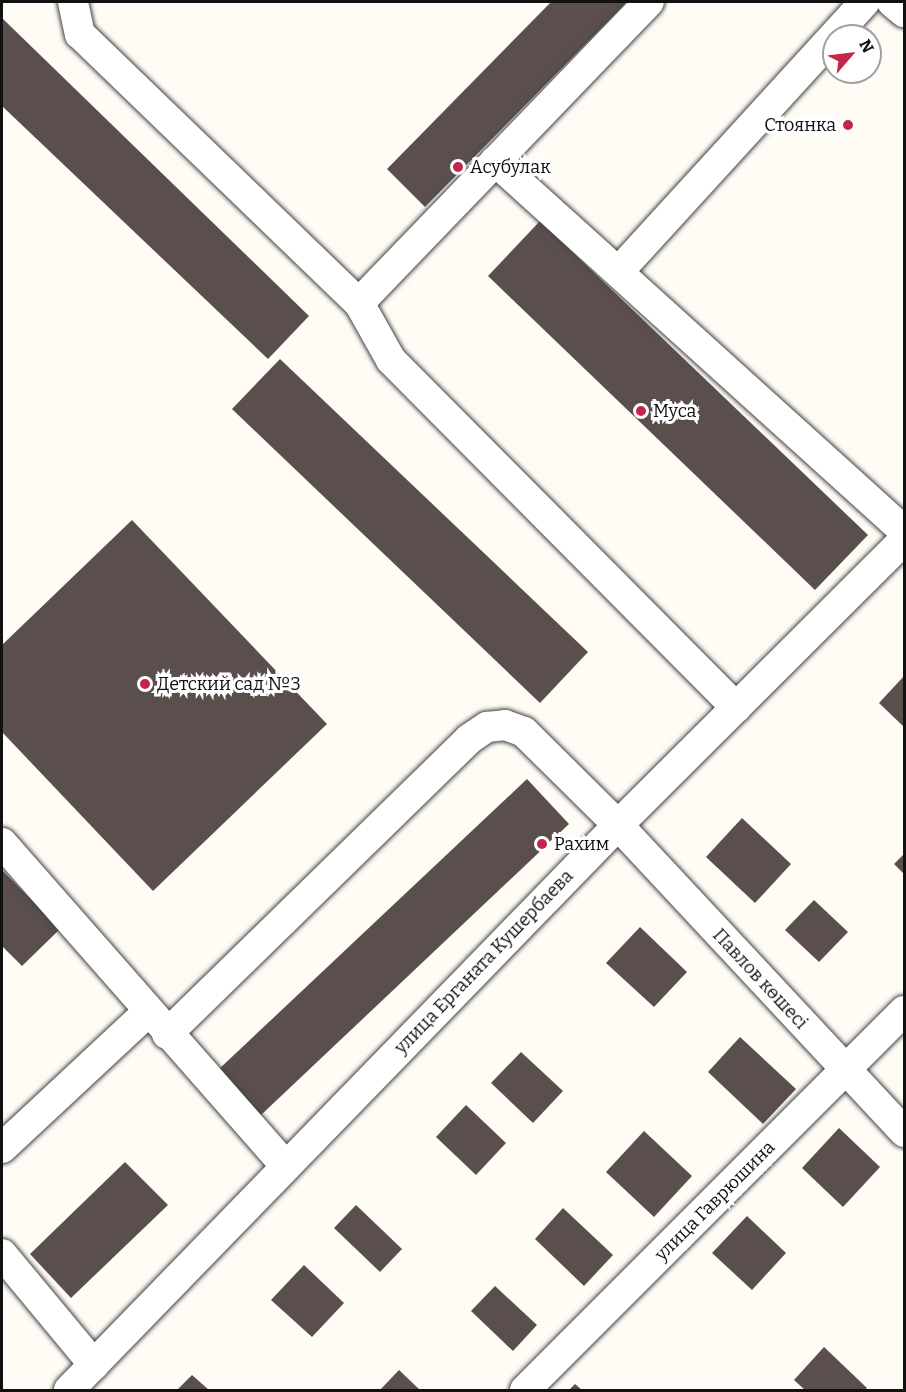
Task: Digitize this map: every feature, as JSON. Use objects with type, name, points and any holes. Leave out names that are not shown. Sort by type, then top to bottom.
[{"type":"street","points":[[73,2],[80,34],[359,303],[391,360],[736,708]]},
{"type":"street","points":[[359,303],[649,2]]},
{"type":"street","points":[[620,270],[865,2]]},
{"type":"street","points":[[892,2],[904,12]]},
{"type":"street","points":[[495,161],[620,270],[904,531]]},
{"type":"street","name":"улица Ерганата Кушербаева","points":[[69,1390],[618,825],[904,540]]},
{"type":"street","name":"Павлов көшесі","points":[[157,1024],[487,727],[505,725],[524,732],[618,825],[904,1132]]},
{"type":"street","points":[[2,843],[157,1024],[286,1166]]},
{"type":"street","name":"улица Гаврюшина","points":[[525,1390],[904,1011]]},
{"type":"street","points":[[2,1148],[157,1024]]},
{"type":"street","points":[[2,1254],[94,1365]]},
{"type":"building","points":[[551,2],[627,2],[425,207],[387,169]]},
{"type":"building","points":[[2,18],[309,316],[268,359],[2,106]]},
{"type":"building","points":[[540,221],[868,535],[815,590],[488,276]]},
{"type":"building","points":[[280,359],[588,652],[540,703],[232,409]]},
{"type":"building","name":"Детский сад №3","points":[[132,520],[327,724],[153,891],[2,732],[2,645]]},
{"type":"building","points":[[904,676],[904,727],[879,703]]},
{"type":"building","points":[[527,779],[569,824],[261,1115],[218,1070]]},
{"type":"building","points":[[742,818],[791,864],[755,903],[706,857]]},
{"type":"building","points":[[904,854],[904,874],[894,864]]},
{"type":"building","points":[[2,870],[60,929],[22,966],[2,946]]},
{"type":"building","points":[[814,900],[848,932],[819,962],[785,930]]},
{"type":"building","points":[[640,927],[687,972],[654,1007],[606,963]]},
{"type":"building","points":[[740,1037],[796,1089],[763,1124],[708,1072]]},
{"type":"building","points":[[521,1052],[563,1091],[533,1123],[491,1083]]},
{"type":"building","points":[[466,1105],[506,1143],[476,1175],[436,1137]]},
{"type":"building","points":[[839,1128],[880,1167],[843,1207],[802,1168]]},
{"type":"building","points":[[644,1131],[692,1176],[654,1217],[606,1172]]},
{"type":"building","points":[[125,1162],[168,1205],[71,1298],[30,1254]]},
{"type":"building","points":[[356,1205],[402,1249],[380,1272],[334,1228]]},
{"type":"building","points":[[563,1208],[613,1255],[584,1286],[535,1239]]},
{"type":"building","points":[[747,1216],[786,1253],[752,1290],[712,1253]]},
{"type":"building","points":[[304,1265],[344,1303],[312,1337],[271,1300]]},
{"type":"building","points":[[495,1286],[537,1325],[513,1351],[471,1311]]},
{"type":"building","points":[[824,1347],[867,1388],[865,1390],[805,1390],[794,1380]]},
{"type":"building","points":[[399,1370],[420,1390],[380,1390]]},
{"type":"building","points":[[192,1375],[209,1390],[177,1390]]},
{"type":"building","points":[[575,1384],[582,1390],[569,1390]]},
{"type":"place","name":"Стоянка","points":[[848,125]]},
{"type":"place","name":"Асубулак","points":[[458,167]]},
{"type":"place","name":"Муса","points":[[641,411]]},
{"type":"place","name":"Детский сад №3","points":[[145,684]]},
{"type":"place","name":"Рахим","points":[[542,844]]}]
